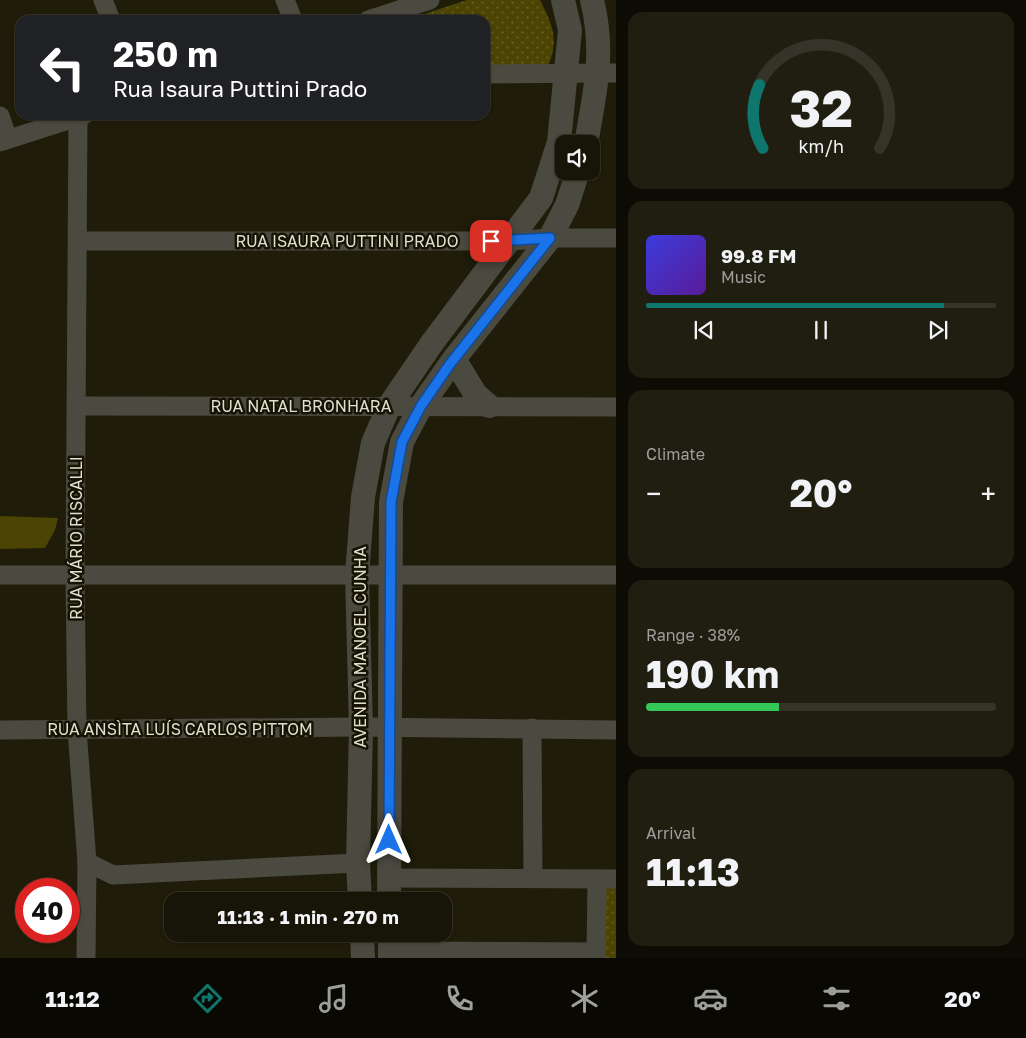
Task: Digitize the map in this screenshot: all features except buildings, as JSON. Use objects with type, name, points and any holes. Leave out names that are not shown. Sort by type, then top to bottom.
[{"type":"street","points":[[103,0],[109,15]]},
{"type":"street","points":[[285,0],[291,15]]},
{"type":"street","points":[[384,15],[430,0]]},
{"type":"street","name":"AVENIDA MANOEL CUNHA","points":[[360,892],[358,863],[361,727],[357,575],[363,497],[372,452],[389,406],[482,275],[510,241],[541,198],[559,142],[567,74],[570,30],[563,0]]},
{"type":"street","points":[[589,135],[607,73],[592,0]]},
{"type":"street","points":[[490,74],[607,73]]},
{"type":"street","points":[[0,116],[4,140],[68,120]]},
{"type":"street","name":"RUA MÁRIO RISCALLI","points":[[81,120],[75,576],[77,730],[87,862],[86,958]]},
{"type":"street","name":"AVENIDA MANOEL CUNHA","points":[[390,892],[389,575],[391,502],[402,442],[421,406],[454,359],[550,238],[567,205],[575,180]]},
{"type":"street","name":"RUA ISAURA PUTTINI PRADO","points":[[78,241],[510,241],[550,238],[616,238]]},
{"type":"street","points":[[454,359],[476,395],[489,406]]},
{"type":"street","name":"RUA NATAL BRONHARA","points":[[76,406],[616,406]]},
{"type":"street","points":[[0,575],[616,575]]},
{"type":"street","name":"RUA ANSÌTA LUÍS CARLOS PITTOM","points":[[0,730],[361,727],[616,730]]},
{"type":"street","points":[[532,728],[533,878]]},
{"type":"street","points":[[87,862],[113,875],[358,863]]},
{"type":"street","points":[[389,878],[616,879]]},
{"type":"street","points":[[390,948],[596,955],[597,879]]},
{"type":"street","points":[[362,942],[363,958]]},
{"type":"shaded area","points":[[467,0],[540,0],[553,31],[554,46],[549,64],[490,70],[490,15],[421,15]]},
{"type":"shaded area","points":[[0,516],[58,518],[55,530],[45,548],[0,549]]},
{"type":"shaded area","points":[[598,881],[616,882],[616,958],[598,958]]},
{"type":"route","points":[[389,840],[389,575],[391,502],[402,442],[421,406],[450,364],[550,238],[491,241]]}]
